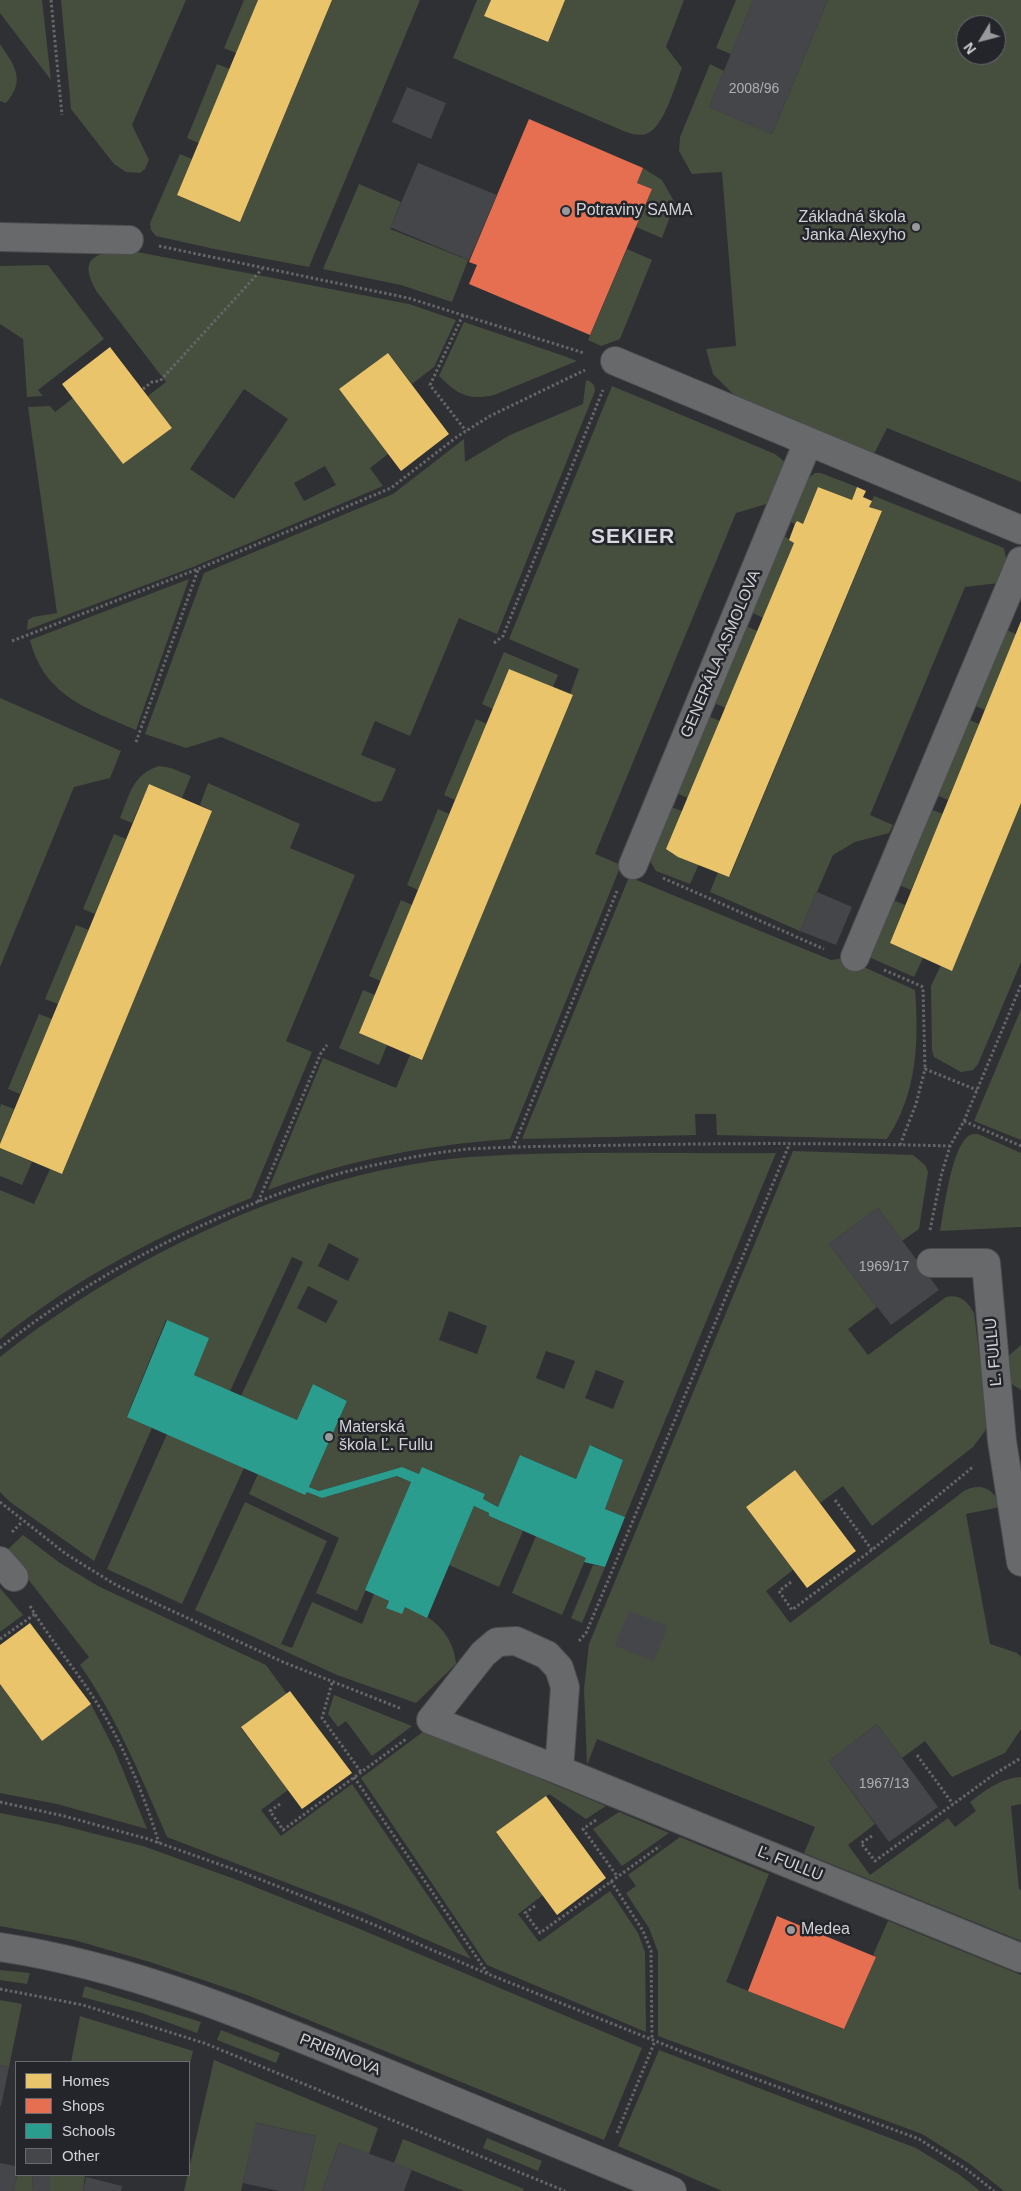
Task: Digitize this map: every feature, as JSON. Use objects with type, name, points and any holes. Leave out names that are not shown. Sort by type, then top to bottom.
[{"type":"street","points":[[0,237],[129,240]]},
{"type":"street","points":[[612,360],[1021,530]]},
{"type":"street","name":"GENERÁLA ASMOLOVA","points":[[633,865],[808,442]]},
{"type":"street","points":[[855,957],[1021,561]]},
{"type":"street","name":"Ľ. FULLU","points":[[931,1263],[986,1263],[1012,1433],[1021,1562]]},
{"type":"street","points":[[431,1720],[483,1654],[497,1642],[516,1641],[547,1655],[558,1668],[565,1687],[559,1770]]},
{"type":"street","name":"Ľ. FULLU","points":[[431,1720],[630,1798],[1021,1958]]},
{"type":"street","name":"PRIBINOVA","points":[[0,1947],[39,1953],[130,1976],[217,2005],[672,2191]]},
{"type":"path","points":[[51,0],[62,115]]},
{"type":"path","points":[[129,240],[408,298],[578,352],[612,360]]},
{"type":"path","points":[[143,389],[152,382],[160,380],[262,268]]},
{"type":"path","points":[[463,315],[430,386],[466,431]]},
{"type":"path","points":[[12,641],[198,569],[391,488],[466,431],[490,416],[612,360]]},
{"type":"path","points":[[494,643],[503,636],[604,388]]},
{"type":"path","points":[[136,742],[198,569]]},
{"type":"path","points":[[513,1148],[626,871],[633,865],[832,952],[855,957],[923,987],[926,1068],[916,1104],[900,1145]]},
{"type":"path","points":[[931,1263],[929,1234],[941,1176],[950,1146],[964,1121],[1021,986]]},
{"type":"path","points":[[258,1202],[321,1053],[327,1046]]},
{"type":"path","points":[[926,1068],[977,1090]]},
{"type":"path","points":[[964,1121],[1021,1146]]},
{"type":"path","points":[[0,1348],[92,1282],[151,1249],[258,1202],[337,1174],[375,1165],[467,1150],[513,1148],[696,1144],[950,1146]]},
{"type":"path","points":[[558,1668],[586,1632],[789,1145]]},
{"type":"path","points":[[791,1582],[779,1591],[792,1610],[872,1550],[1012,1433]]},
{"type":"path","points":[[835,1500],[872,1550]]},
{"type":"path","points":[[0,1502],[66,1554],[116,1585],[283,1662],[431,1720]]},
{"type":"path","points":[[7,1569],[35,1614],[94,1698],[122,1748],[151,1817],[159,1843]]},
{"type":"path","points":[[0,1639],[35,1614]]},
{"type":"path","points":[[332,1682],[322,1718],[361,1772]]},
{"type":"path","points":[[280,1804],[270,1811],[283,1830],[431,1720]]},
{"type":"path","points":[[917,1755],[953,1804]]},
{"type":"path","points":[[872,1836],[861,1843],[875,1861],[996,1773],[1021,1758]]},
{"type":"path","points":[[354,1777],[488,1974]]},
{"type":"path","points":[[616,1876],[583,1828],[630,1798]]},
{"type":"path","points":[[0,1802],[64,1816],[159,1843],[253,1876],[363,1920],[488,1974],[653,2040],[919,2139],[966,2168],[994,2191]]},
{"type":"path","points":[[535,1906],[525,1913],[540,1933],[616,1876],[691,1824]]},
{"type":"path","points":[[611,1881],[643,1931],[651,1951],[653,2040],[616,2135]]},
{"type":"path","points":[[0,1989],[83,2006],[204,2043],[565,2191]]},
{"type":"green space","points":[[0,0],[42,0],[51,80],[0,13]]},
{"type":"green space","points":[[61,0],[186,0],[132,125],[149,160],[145,169],[140,173],[126,172],[114,164],[71,109]]},
{"type":"green space","points":[[244,0],[258,0],[236,53],[224,48]]},
{"type":"green space","points":[[332,0],[420,0],[309,267],[156,236],[151,230],[150,223],[180,154],[192,159],[177,195],[240,222]]},
{"type":"green space","points":[[477,0],[491,0],[484,16],[547,42],[565,0],[684,0],[666,47],[682,68],[668,105],[658,124],[646,134],[639,135],[626,132],[453,58]]},
{"type":"green space","points":[[736,0],[753,0],[731,54],[716,48]]},
{"type":"green space","name":"Základná škola Janka Alexyho","points":[[828,0],[1021,0],[1021,482],[887,428],[874,454],[743,400],[732,393],[713,374],[706,349],[736,346],[722,172],[692,174],[679,151],[680,137],[710,64],[724,71],[709,107],[772,134]]},
{"type":"green space","points":[[0,44],[14,66],[17,80],[16,87],[6,103],[0,101]]},
{"type":"green space","points":[[217,64],[230,69],[199,143],[187,138]]},
{"type":"green space","points":[[643,168],[662,180],[675,203],[662,238],[636,227],[652,189],[637,183]]},
{"type":"green space","points":[[359,184],[401,202],[390,229],[468,260],[452,302],[401,285],[323,269]]},
{"type":"green space","points":[[627,249],[652,260],[620,339],[601,346],[588,340]]},
{"type":"green space","points":[[132,251],[409,304],[456,320],[434,367],[412,384],[388,353],[339,389],[388,454],[370,468],[383,486],[193,567],[27,630],[28,620],[33,617],[57,613],[28,407],[50,406],[55,412],[73,398],[123,464],[172,428],[148,396],[166,382],[97,292],[91,279],[90,263],[94,258],[110,252]],"holes":[[[244,389],[288,419],[234,499],[190,469]],[[325,466],[336,485],[304,501],[294,483]]]},
{"type":"green space","points":[[48,265],[104,339],[38,390],[43,396],[27,397],[23,339],[0,324],[0,266]]},
{"type":"green space","points":[[464,322],[577,361],[494,395],[477,397],[457,392],[439,376]]},
{"type":"green space","points":[[586,380],[593,384],[595,391],[497,634],[459,618],[410,736],[375,721],[361,755],[396,769],[382,801],[374,802],[221,737],[186,748],[145,734],[204,573],[393,494],[464,439],[465,462],[510,435],[583,404]]},
{"type":"green space","points":[[612,386],[775,454],[786,463],[770,503],[736,513],[595,854],[621,865],[510,1139],[448,1145],[357,1162],[268,1190],[323,1058],[396,1088],[410,1055],[421,1060],[573,696],[570,694],[579,669],[509,639]]},
{"type":"green space","points":[[815,473],[821,473],[857,487],[852,500],[818,487],[803,524],[795,524],[789,521],[806,480]]},
{"type":"green space","points":[[874,496],[1004,548],[1007,564],[999,583],[965,587],[870,815],[893,825],[889,833],[855,842],[833,855],[800,931],[710,892],[718,872],[730,876],[882,512],[869,507]]},
{"type":"green space","points":[[783,535],[794,543],[763,618],[751,612]]},
{"type":"green space","points":[[189,579],[136,730],[101,715],[70,698],[57,688],[46,675],[37,659],[30,640]]},
{"type":"green space","points":[[745,626],[758,631],[726,708],[714,703]]},
{"type":"green space","points":[[1004,629],[1016,634],[985,710],[973,705]]},
{"type":"green space","points":[[504,652],[558,675],[553,687],[509,669],[493,709],[482,704]]},
{"type":"green space","points":[[0,698],[121,751],[110,778],[74,787],[0,967]]},
{"type":"green space","points":[[708,716],[720,721],[688,798],[676,793]]},
{"type":"green space","points":[[476,719],[487,724],[455,800],[444,795]]},
{"type":"green space","points":[[967,719],[979,724],[948,800],[936,795]]},
{"type":"green space","points":[[159,766],[171,768],[191,776],[182,798],[149,784],[132,823],[120,818],[137,780]]},
{"type":"green space","points":[[208,783],[300,824],[290,848],[355,875],[286,1041],[312,1052],[251,1198],[152,1242],[120,1259],[59,1296],[0,1339],[0,1190],[34,1204],[50,1169],[62,1174],[212,811],[200,805]]},
{"type":"green space","points":[[1021,803],[1021,962],[978,1064],[973,1070],[961,1072],[934,1057],[932,1050],[931,986],[941,965],[952,970]]},
{"type":"green space","points":[[671,807],[682,811],[671,853],[699,864],[690,884],[656,871],[650,861]]},
{"type":"green space","points":[[438,809],[449,814],[418,890],[407,885]]},
{"type":"green space","points":[[930,809],[943,814],[911,890],[899,885]]},
{"type":"green space","points":[[114,834],[126,839],[95,914],[83,909]]},
{"type":"green space","points":[[629,877],[831,960],[844,958],[915,990],[917,1029],[914,1067],[905,1104],[887,1139],[717,1135],[716,1114],[695,1114],[696,1135],[522,1139]]},
{"type":"green space","points":[[401,900],[412,905],[381,981],[369,976]]},
{"type":"green space","points":[[893,900],[905,905],[890,943],[923,958],[914,977],[869,957]]},
{"type":"green space","points":[[76,925],[89,930],[58,1004],[45,999]]},
{"type":"green space","points":[[363,990],[375,995],[359,1033],[387,1045],[379,1065],[339,1048]]},
{"type":"green space","points":[[1021,1009],[1021,1140],[974,1121]]},
{"type":"green space","points":[[39,1014],[52,1019],[20,1094],[8,1089]]},
{"type":"green space","points":[[1,1104],[14,1109],[0,1144],[0,1108]]},
{"type":"green space","points":[[978,1134],[1021,1153],[1021,1227],[940,1231],[952,1168],[961,1144],[967,1137]]},
{"type":"green space","points":[[0,1148],[32,1162],[22,1185],[0,1176]]},
{"type":"green space","points":[[793,1151],[913,1155],[925,1165],[928,1172],[919,1229],[902,1241],[878,1208],[829,1244],[877,1307],[848,1329],[868,1355],[946,1297],[951,1296],[963,1299],[974,1313],[988,1422],[985,1431],[973,1447],[872,1526],[843,1486],[820,1503],[795,1470],[746,1507],[793,1570],[766,1591],[790,1623],[964,1491],[970,1488],[981,1487],[995,1496],[1000,1507],[966,1514],[990,1644],[1017,1653],[1021,1657],[1021,1729],[1005,1753],[952,1777],[925,1741],[902,1758],[877,1724],[829,1761],[875,1824],[848,1845],[870,1875],[948,1818],[955,1827],[976,1811],[970,1802],[988,1789],[1000,1782],[1021,1777],[1021,1804],[1011,1806],[1019,1889],[1021,1890],[1021,1941],[804,1853],[815,1827],[597,1739],[587,1765],[584,1689],[589,1644]]},
{"type":"green space","name":"Materská škola Ľ. Fullu","points":[[776,1153],[625,1517],[605,1509],[623,1460],[591,1445],[576,1479],[520,1455],[498,1507],[483,1499],[485,1494],[422,1467],[419,1474],[402,1467],[319,1491],[309,1487],[347,1401],[313,1384],[297,1420],[241,1396],[303,1262],[292,1257],[230,1391],[194,1375],[208,1338],[166,1320],[127,1416],[152,1428],[94,1561],[10,1502],[0,1492],[0,1357],[50,1320],[104,1285],[161,1252],[221,1224],[282,1199],[344,1179],[407,1165],[470,1157],[508,1155]],"holes":[[[329,1243],[359,1259],[348,1281],[318,1266]],[[308,1286],[338,1301],[326,1323],[297,1308]],[[449,1311],[487,1326],[477,1354],[439,1340]],[[546,1351],[575,1361],[564,1389],[536,1378]],[[596,1370],[624,1381],[613,1409],[585,1398]]]},
{"type":"green space","points":[[1021,1345],[1021,1390],[1010,1383],[1004,1360]]},
{"type":"green space","points":[[167,1434],[244,1468],[182,1604],[107,1569]]},
{"type":"green space","points":[[258,1474],[305,1495],[307,1492],[322,1498],[397,1476],[411,1482],[357,1611],[316,1593],[339,1538],[249,1494]]},
{"type":"green space","points":[[245,1502],[327,1541],[281,1644],[292,1648],[312,1602],[362,1624],[374,1594],[389,1601],[386,1608],[406,1607],[425,1615],[433,1621],[451,1644],[456,1664],[416,1703],[337,1675],[195,1610]]},
{"type":"green space","points":[[474,1506],[489,1513],[489,1516],[523,1531],[499,1587],[449,1565]]},
{"type":"green space","points":[[23,1535],[60,1563],[98,1586],[266,1665],[287,1694],[241,1728],[288,1790],[261,1810],[281,1836],[352,1784],[471,1959],[360,1911],[167,1837],[117,1727],[80,1665],[89,1657],[6,1551]]},
{"type":"green space","points":[[536,1536],[586,1558],[562,1615],[512,1593]]},
{"type":"green space","points":[[593,1565],[605,1567],[582,1623],[571,1618]]},
{"type":"green space","points":[[0,1588],[23,1615],[0,1632]]},
{"type":"green space","points":[[0,1684],[42,1741],[91,1704],[115,1751],[147,1829],[57,1804],[0,1793]]},
{"type":"green space","points":[[334,1695],[412,1726],[372,1756],[346,1721],[338,1727],[328,1714]]},
{"type":"green space","points":[[424,1731],[606,1806],[586,1819],[549,1794],[496,1833],[543,1895],[518,1914],[539,1942],[610,1891],[638,1933],[645,1952],[646,2032],[487,1965],[361,1778]]},
{"type":"green space","points":[[619,1812],[669,1833],[622,1866],[593,1829]]},
{"type":"green space","points":[[0,1813],[56,1824],[143,1846],[240,1881],[355,1927],[642,2048],[604,2140],[247,1995],[150,1962],[74,1940],[0,1926]]},
{"type":"green space","points":[[680,1837],[769,1874],[726,1982],[843,2029],[876,1957],[873,1955],[888,1921],[1021,1975],[1021,2191],[1004,2191],[970,2164],[922,2134],[658,2036],[658,1952],[649,1928],[626,1893],[636,1886],[628,1875]]},
{"type":"green space","points":[[0,1970],[30,1973],[27,1984],[0,1980]]},
{"type":"green space","points":[[85,1986],[201,2022],[197,2033],[142,2013],[82,1997]]},
{"type":"green space","points":[[0,2000],[22,2004],[9,2067],[0,2065]]},
{"type":"green space","points":[[80,2016],[193,2051],[190,2064],[190,2061],[71,2061]]},
{"type":"green space","points":[[221,2030],[280,2053],[276,2063],[217,2040]]},
{"type":"green space","points":[[659,2050],[916,2148],[960,2175],[980,2191],[722,2191],[618,2146]]},
{"type":"green space","points":[[214,2060],[378,2128],[369,2154],[339,2143],[322,2191],[303,2191],[316,2136],[257,2123],[241,2191],[184,2191],[187,2176],[190,2176],[190,2165]]},
{"type":"green space","points":[[487,2138],[542,2161],[538,2171],[483,2148]]},
{"type":"green space","points":[[403,2139],[524,2189],[523,2191],[464,2191],[394,2163]]},
{"type":"green space","points":[[17,2176],[32,2176],[33,2191],[14,2191]]},
{"type":"green space","points":[[50,2176],[85,2176],[83,2191],[50,2191]]},
{"type":"building: Homes","points":[[258,0],[332,0],[240,222],[177,195]]},
{"type":"building: Homes","points":[[491,0],[565,0],[548,42],[484,16]]},
{"type":"building: Homes","points":[[110,347],[172,428],[123,464],[62,384]]},
{"type":"building: Homes","points":[[388,353],[449,434],[401,471],[339,389]]},
{"type":"building: Homes","points":[[818,487],[852,500],[857,487],[866,491],[863,497],[872,501],[869,507],[882,511],[729,877],[678,857],[666,849],[794,543],[789,540],[795,524],[797,521],[803,524]]},
{"type":"building: Homes","points":[[1021,621],[1021,803],[952,971],[890,943]]},
{"type":"building: Homes","points":[[509,669],[573,695],[422,1060],[359,1033]]},
{"type":"building: Homes","points":[[149,784],[212,811],[62,1174],[0,1148],[0,1144]]},
{"type":"building: Homes","points":[[795,1470],[856,1551],[807,1588],[746,1507]]},
{"type":"building: Homes","points":[[30,1623],[91,1704],[42,1741],[0,1684],[0,1645]]},
{"type":"building: Homes","points":[[290,1691],[352,1773],[302,1809],[241,1727]]},
{"type":"building: Homes","points":[[546,1796],[606,1878],[557,1915],[496,1832]]},
{"type":"building: Shops","name":"Potraviny SAMA","points":[[529,119],[643,168],[637,183],[652,189],[590,335],[469,284],[477,265],[469,262]]},
{"type":"building: Shops","points":[[777,1916],[876,1957],[844,2029],[748,1991]]},
{"type":"building: Schools","points":[[167,1320],[209,1338],[194,1375],[297,1420],[313,1384],[347,1401],[309,1487],[319,1491],[402,1467],[419,1474],[422,1467],[485,1494],[483,1499],[498,1507],[520,1455],[576,1479],[590,1445],[623,1460],[605,1509],[625,1517],[605,1567],[584,1562],[586,1558],[489,1516],[489,1513],[474,1506],[427,1618],[405,1607],[402,1614],[386,1608],[389,1601],[365,1590],[411,1482],[397,1476],[322,1498],[307,1492],[305,1495],[127,1417]]},
{"type":"building: Other","points":[[753,0],[828,0],[772,134],[709,107]]},
{"type":"building: Other","points":[[407,87],[446,103],[431,139],[392,122]]},
{"type":"building: Other","points":[[418,163],[497,195],[469,260],[392,228],[390,229]]},
{"type":"building: Other","points":[[817,892],[852,907],[836,945],[800,931]]},
{"type":"building: Other","points":[[878,1208],[939,1290],[891,1325],[829,1244]]},
{"type":"building: Other","points":[[629,1611],[668,1626],[654,1661],[615,1646]]},
{"type":"building: Other","points":[[877,1724],[938,1807],[889,1842],[829,1761]]},
{"type":"building: Other","points":[[0,2065],[9,2067],[1,2106],[0,2106]]},
{"type":"building: Other","points":[[256,2123],[316,2136],[303,2191],[279,2191],[243,2183]]},
{"type":"building: Other","points":[[339,2143],[412,2169],[404,2191],[322,2191]]},
{"type":"building: Other","points":[[0,2163],[15,2166],[15,2176],[17,2176],[14,2191],[0,2191]]},
{"type":"building: Other","points":[[32,2176],[50,2176],[50,2191],[33,2191]]},
{"type":"building: Other","points":[[86,2177],[122,2186],[121,2191],[83,2191]]},
{"type":"place","name":"Potraviny SAMA","points":[[566,211]]},
{"type":"place","name":"Základná škola Janka Alexyho","points":[[916,227]]},
{"type":"place","name":"Materská škola Ľ. Fullu","points":[[329,1437]]},
{"type":"place","name":"Medea","points":[[791,1930]]},
{"type":"district","name":"SEKIER","points":[[633,537]]}]
